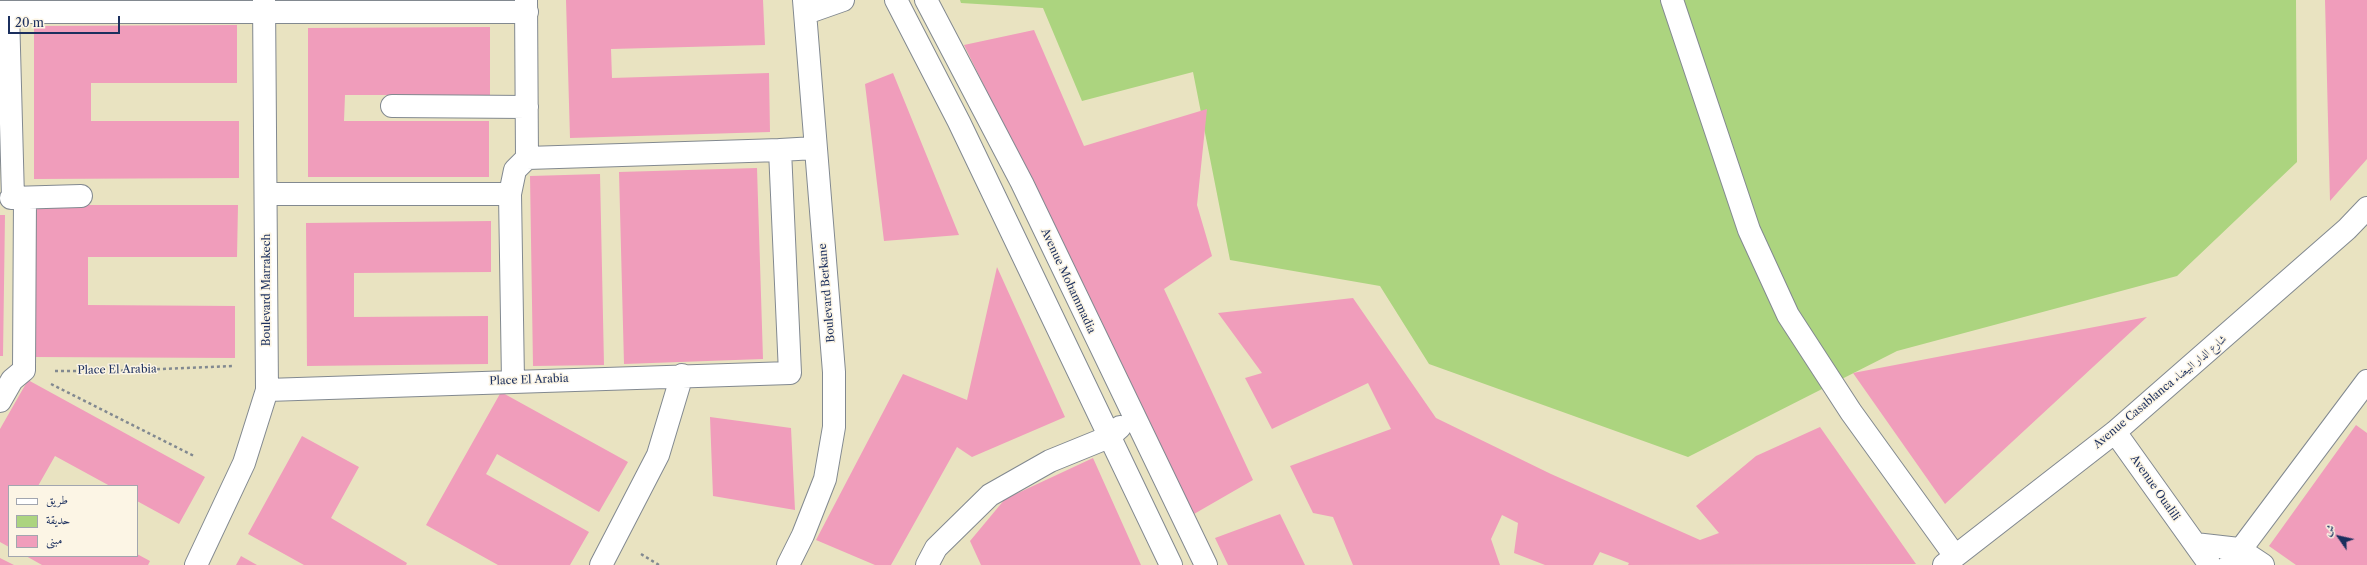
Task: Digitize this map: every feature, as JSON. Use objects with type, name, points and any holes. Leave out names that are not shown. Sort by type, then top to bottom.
[{"type":"street","name":"Boulevard Berkane","points":[[788,565],[803,535],[825,478],[834,427],[834,372],[805,6],[843,0]]},
{"type":"street","points":[[896,0],[959,122],[1171,565]]},
{"type":"street","name":"Avenue Mohammadia","points":[[926,0],[1022,183],[1132,415],[1206,565]]},
{"type":"street","points":[[1672,0],[1749,230],[1788,315],[1949,561]]},
{"type":"street","points":[[24,370],[13,198],[4,12],[73,6],[527,6],[527,158],[516,170],[510,194],[512,381]]},
{"type":"street","name":"Boulevard Marrakech","points":[[196,565],[217,525],[244,463],[267,390],[264,6]]},
{"type":"street","points":[[392,106],[527,107]]},
{"type":"street","points":[[527,158],[816,148]]},
{"type":"street","name":"Place El Arabia","points":[[267,390],[682,375],[790,373],[780,150]]},
{"type":"street","points":[[266,194],[510,194]]},
{"type":"street","points":[[13,198],[81,196]]},
{"type":"street","name":"Avenue Casablanca شارع الدار البيضاء","points":[[1949,561],[2115,432],[2341,234],[2367,208]]},
{"type":"street","points":[[0,370],[24,370]]},
{"type":"street","points":[[0,401],[12,380],[24,370]]},
{"type":"street","points":[[601,565],[658,455],[682,375]]},
{"type":"street","points":[[2234,557],[2359,407],[2367,381]]},
{"type":"street","points":[[936,559],[990,495],[1050,461],[1110,436],[1132,415]]},
{"type":"street","name":"Avenue Oualili","points":[[2115,432],[2210,565]]},
{"type":"street","points":[[2195,544],[2263,565]]},
{"type":"path","name":"Place El Arabia","points":[[24,370],[114,371],[233,366]]},
{"type":"path","points":[[24,370],[194,456]]},
{"type":"green space","points":[[960,0],[2296,0],[2297,162],[2177,276],[1897,351],[1688,457],[1429,364],[1380,286],[1230,260],[1193,72],[1082,101],[1043,8],[961,3]]},
{"type":"building","points":[[566,0],[763,0],[765,45],[611,49],[612,78],[769,73],[770,132],[570,138]]},
{"type":"building","points":[[2325,0],[2367,0],[2367,159],[2330,201]]},
{"type":"building","points":[[237,25],[237,83],[91,83],[91,121],[239,121],[239,178],[34,179],[34,26]]},
{"type":"building","points":[[490,27],[490,95],[345,95],[344,121],[489,121],[489,177],[308,177],[308,28]]},
{"type":"building","points":[[1034,30],[1084,146],[1207,109],[1197,205],[1212,256],[1164,289],[1253,480],[1194,514],[964,45]]},
{"type":"building","points":[[893,73],[959,235],[884,241],[865,84]]},
{"type":"building","points":[[757,168],[763,359],[624,364],[619,172]]},
{"type":"building","points":[[600,174],[604,365],[533,366],[530,176]]},
{"type":"building","points":[[35,205],[238,205],[237,257],[88,257],[88,305],[235,306],[235,358],[34,357]]},
{"type":"building","points":[[0,215],[5,215],[3,356],[0,356]]},
{"type":"building","points":[[491,221],[491,272],[354,273],[354,317],[488,316],[488,364],[307,366],[306,223]]},
{"type":"building","points":[[997,267],[1065,417],[972,457],[957,447],[891,565],[875,565],[816,540],[903,374],[967,400]]},
{"type":"building","points":[[1353,298],[1436,418],[1551,474],[1700,540],[1719,533],[1696,506],[1756,456],[1820,427],[1916,564],[1628,565],[1629,563],[1600,552],[1593,565],[1545,565],[1514,553],[1518,523],[1502,515],[1491,539],[1500,565],[1353,565],[1333,517],[1313,513],[1290,466],[1391,429],[1368,383],[1272,429],[1245,378],[1262,373],[1218,313]]},
{"type":"building","points":[[2147,317],[1945,504],[1853,373]]},
{"type":"building","points":[[28,380],[205,477],[179,524],[138,502],[138,485],[108,485],[55,456],[39,485],[8,485],[8,546],[0,542],[0,429]]},
{"type":"building","points":[[501,392],[628,462],[599,512],[497,454],[486,474],[589,532],[570,565],[498,565],[426,525]]},
{"type":"building","points":[[710,417],[791,428],[795,510],[713,496]]},
{"type":"building","points":[[2356,425],[2367,433],[2367,565],[2296,565],[2269,546]]},
{"type":"building","points":[[302,436],[359,467],[331,518],[407,563],[406,565],[304,565],[248,534]]},
{"type":"building","points":[[1093,458],[1141,565],[981,565],[970,541],[1005,499]]},
{"type":"building","points":[[1280,514],[1305,565],[1228,565],[1215,538]]},
{"type":"building","points":[[138,555],[150,561],[148,565],[42,565],[28,557],[138,557]]},
{"type":"building","points":[[241,556],[257,565],[236,565]]},
{"type":"building","points":[[0,558],[14,565],[0,565]]}]
